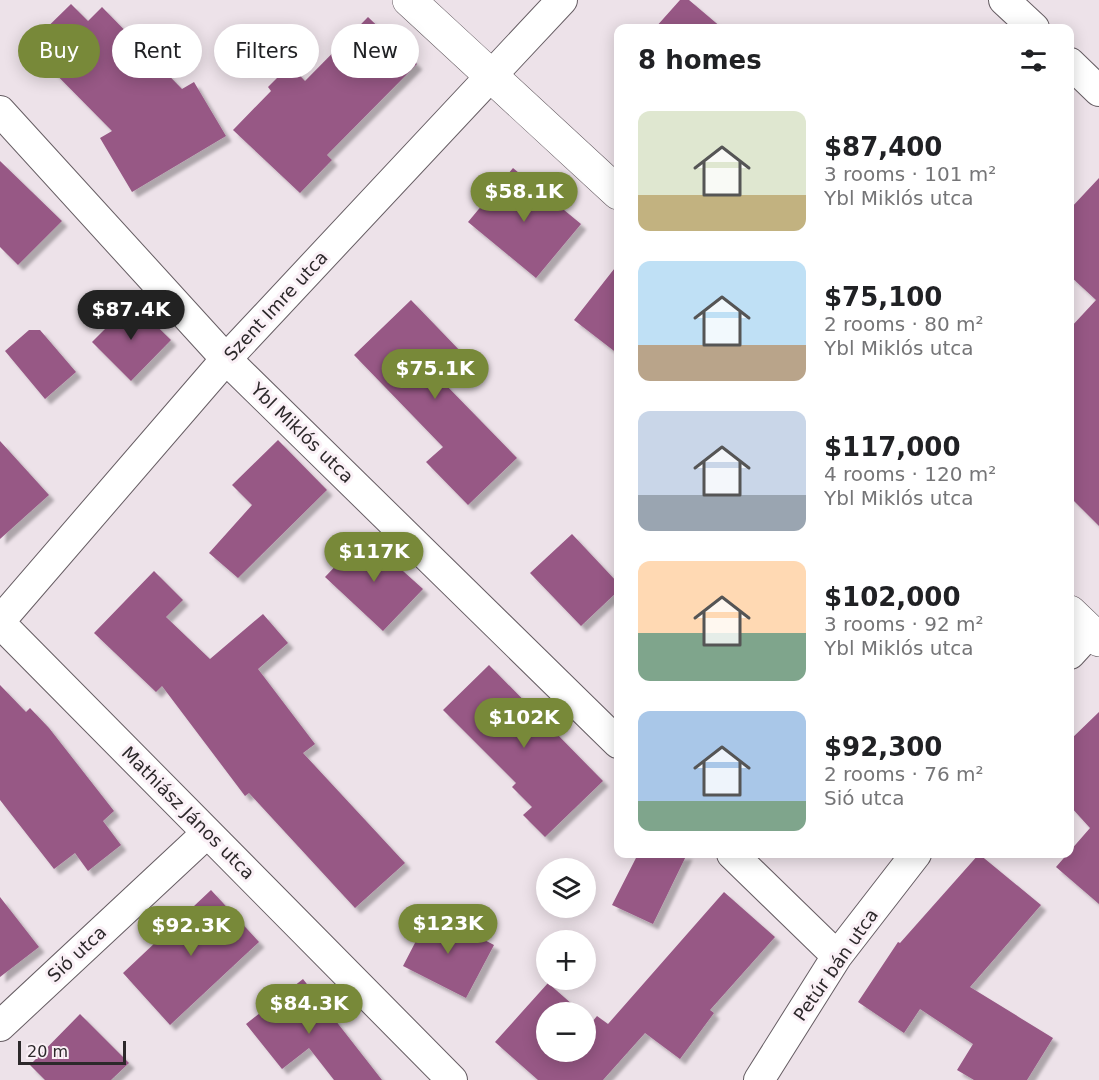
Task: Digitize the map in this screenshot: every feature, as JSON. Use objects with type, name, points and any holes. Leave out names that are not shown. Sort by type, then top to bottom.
[{"type":"street","points":[[409,0],[614,189]]},
{"type":"street","name":"Szent Imre utca","points":[[0,622],[226,359],[562,0]]},
{"type":"street","points":[[1004,0],[1030,24]]},
{"type":"street","points":[[1074,67],[1099,91]]},
{"type":"street","name":"Ybl Miklós utca","points":[[0,111],[226,359],[614,739]]},
{"type":"street","name":"Mathiász János utca","points":[[0,622],[452,1080]]},
{"type":"street","name":"Sió utca","points":[[0,1026],[207,833]]},
{"type":"street","points":[[736,858],[837,956]]},
{"type":"street","name":"Petúr bán utca","points":[[759,1080],[837,956],[913,858]]},
{"type":"building","points":[[680,0],[689,0],[717,24],[659,24]]},
{"type":"building","points":[[71,4],[88,21],[102,7],[119,24],[112,24],[112,78],[171,78],[182,89],[194,82],[226,136],[132,192],[100,138],[112,131],[60,78],[100,78],[100,24],[51,24]]},
{"type":"building","points":[[368,17],[375,24],[361,24]]},
{"type":"building","points":[[331,55],[331,78],[403,78],[327,155],[332,160],[300,193],[233,130],[271,91],[268,87],[277,78],[302,78],[305,81],[308,78],[319,78],[319,67]]},
{"type":"building","points":[[0,161],[62,221],[18,265],[0,247]]},
{"type":"building","points":[[513,168],[581,224],[536,278],[468,222]]},
{"type":"building","points":[[1099,178],[1099,526],[1074,501],[1074,324],[1096,300],[1074,280],[1074,205]]},
{"type":"building","points":[[614,269],[614,351],[574,320]]},
{"type":"building","points":[[411,300],[464,355],[440,379],[517,458],[468,505],[426,462],[443,447],[354,355]]},
{"type":"building","points":[[132,302],[171,340],[131,381],[92,342]]},
{"type":"building","points":[[29,330],[40,330],[76,372],[45,399],[5,351]]},
{"type":"building","points":[[278,440],[327,490],[238,578],[209,553],[252,505],[232,485]]},
{"type":"building","points":[[0,441],[49,495],[0,539]]},
{"type":"building","points":[[572,534],[614,579],[614,595],[581,626],[530,573]]},
{"type":"building","points":[[364,536],[423,589],[383,631],[325,577]]},
{"type":"building","points":[[154,571],[183,600],[166,617],[210,659],[263,614],[288,643],[258,669],[315,744],[303,753],[405,863],[355,908],[249,793],[245,796],[162,686],[156,692],[94,633]]},
{"type":"building","points":[[489,665],[603,781],[545,837],[523,815],[532,807],[512,787],[516,783],[443,710]]},
{"type":"building","points":[[0,685],[26,712],[30,708],[49,728],[114,811],[103,821],[121,845],[88,871],[75,853],[54,869],[0,800]]},
{"type":"building","points":[[1099,712],[1099,904],[1056,867],[1064,858],[1074,858],[1074,846],[1090,828],[1074,810],[1074,736]]},
{"type":"building","points":[[636,858],[685,858],[653,924],[612,905]]},
{"type":"building","points":[[975,858],[984,858],[1041,905],[970,987],[1053,1038],[1027,1080],[974,1080],[957,1070],[973,1044],[920,1009],[904,1033],[858,1002],[898,942],[900,943]]},
{"type":"building","points":[[211,890],[259,942],[170,1025],[123,973]]},
{"type":"building","points":[[724,892],[775,937],[710,1010],[714,1013],[680,1059],[645,1033],[603,1080],[538,1080],[495,1042],[542,990],[556,990],[570,1002],[536,1002],[536,1062],[596,1062],[596,1017],[608,1024]]},
{"type":"building","points":[[0,897],[39,947],[0,977]]},
{"type":"building","points":[[431,912],[494,945],[466,998],[403,966]]},
{"type":"building","points":[[303,979],[382,1080],[334,1080],[309,1048],[282,1069],[246,1024]]},
{"type":"building","points":[[80,1014],[129,1063],[111,1080],[45,1080],[30,1065]]}]
